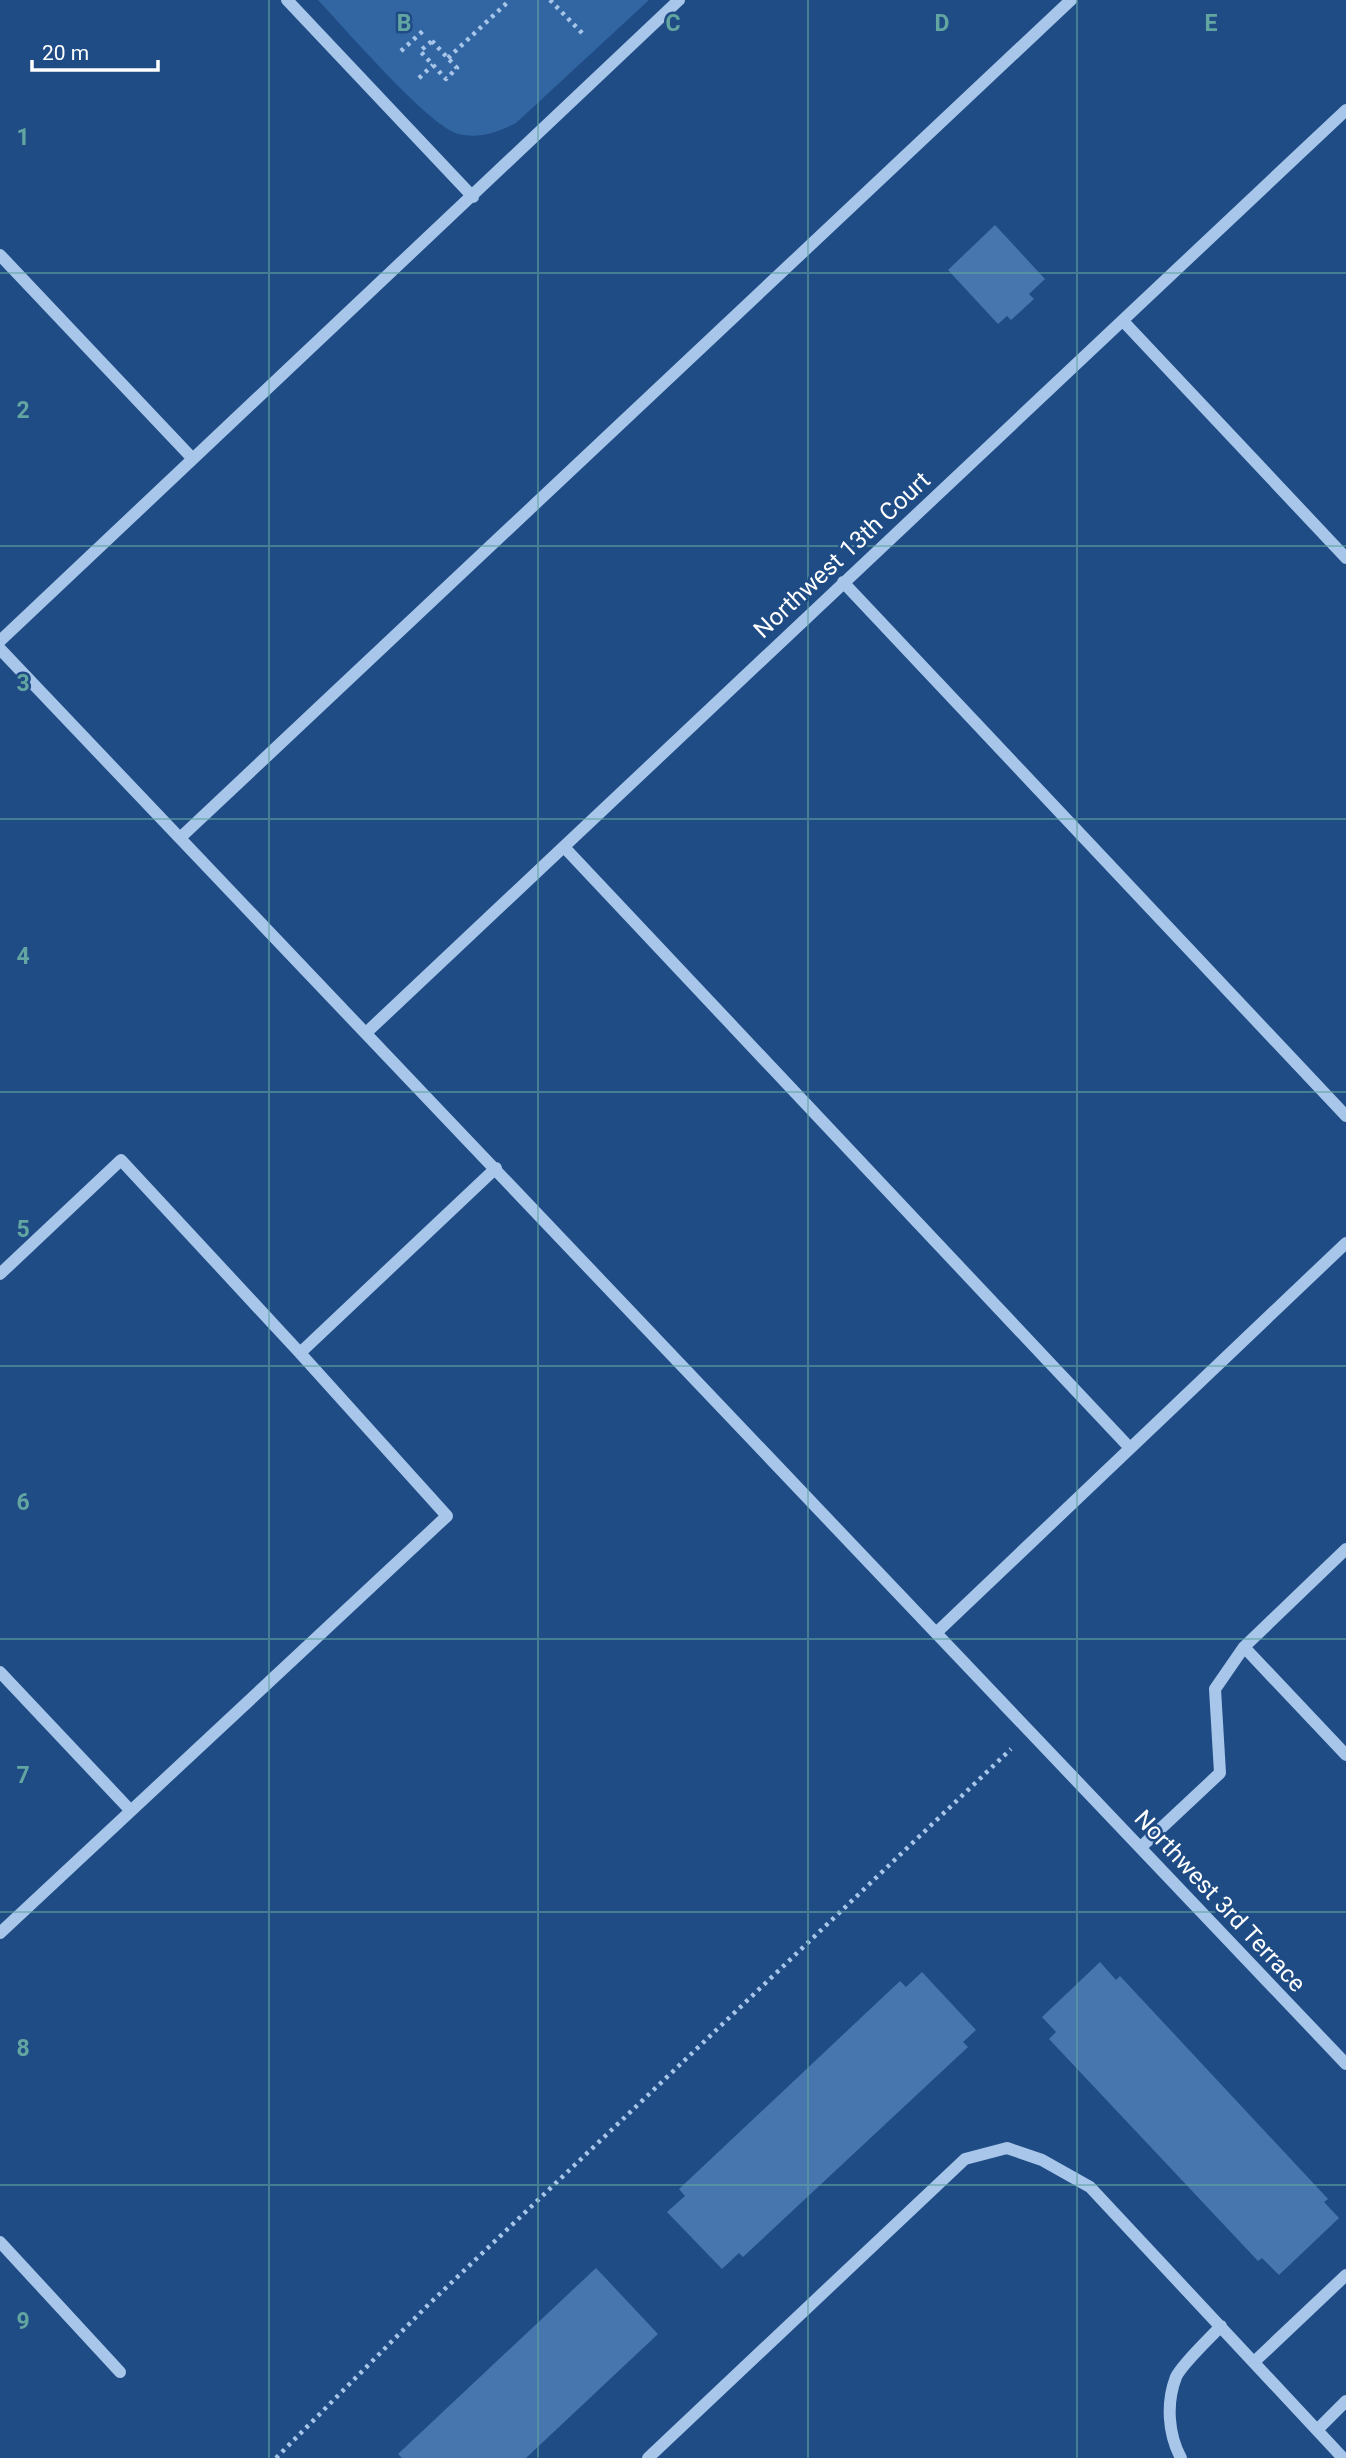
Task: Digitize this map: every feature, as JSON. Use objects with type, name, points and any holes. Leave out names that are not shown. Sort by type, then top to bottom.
[{"type":"street","points":[[287,0],[472,197]]},
{"type":"street","points":[[0,641],[679,0]]},
{"type":"street","points":[[0,649],[181,837],[1071,0]]},
{"type":"street","name":"Northwest 13th Court","points":[[367,1032],[1346,110]]},
{"type":"street","points":[[0,255],[193,459]]},
{"type":"street","points":[[1123,321],[1346,558]]},
{"type":"street","points":[[844,582],[1346,1116]]},
{"type":"street","name":"Northwest 3rd Terrace","points":[[181,837],[1346,2064]]},
{"type":"street","points":[[564,847],[1129,1447]]},
{"type":"street","points":[[0,1274],[121,1160],[447,1516],[0,1933]]},
{"type":"street","points":[[300,1353],[496,1168]]},
{"type":"street","points":[[936,1633],[1346,1243]]},
{"type":"street","points":[[1142,1847],[1220,1773],[1215,1689],[1244,1647],[1346,1549]]},
{"type":"street","points":[[1244,1647],[1346,1755]]},
{"type":"street","points":[[0,1672],[131,1811]]},
{"type":"street","points":[[648,2458],[965,2159],[1007,2148],[1042,2160],[1090,2187],[1343,2458]]},
{"type":"street","points":[[0,2242],[120,2372]]},
{"type":"street","points":[[1254,2362],[1346,2275]]},
{"type":"street","points":[[1336,2284],[1346,2295]]},
{"type":"street","points":[[1181,2458],[1173,2444],[1169,2412],[1177,2375],[1221,2326]]},
{"type":"street","points":[[1317,2430],[1346,2401]]},
{"type":"path","points":[[448,58],[510,0]]},
{"type":"path","points":[[550,0],[583,34]]},
{"type":"path","points":[[401,51],[426,27]]},
{"type":"path","points":[[432,41],[448,58],[457,68],[446,79],[420,51],[432,41]]},
{"type":"path","points":[[419,78],[433,65]]},
{"type":"path","points":[[276,2458],[429,2304],[1030,1731]]},
{"type":"shaded area","points":[[318,0],[649,0],[516,123],[495,132],[474,136],[459,134],[446,128],[428,114]]},
{"type":"building","points":[[995,225],[1045,279],[1029,294],[1034,299],[1011,320],[1007,316],[998,324],[948,270]]},
{"type":"building","points":[[1100,1962],[1116,1980],[1120,1976],[1328,2199],[1324,2202],[1339,2218],[1279,2275],[1262,2258],[1258,2261],[1049,2039],[1056,2032],[1042,2017]]},
{"type":"building","points":[[922,1972],[976,2030],[963,2042],[968,2047],[743,2257],[739,2253],[722,2269],[667,2212],[685,2196],[679,2189],[900,1981],[906,1987]]},
{"type":"building","points":[[596,2268],[658,2334],[526,2458],[402,2458],[398,2454]]}]
